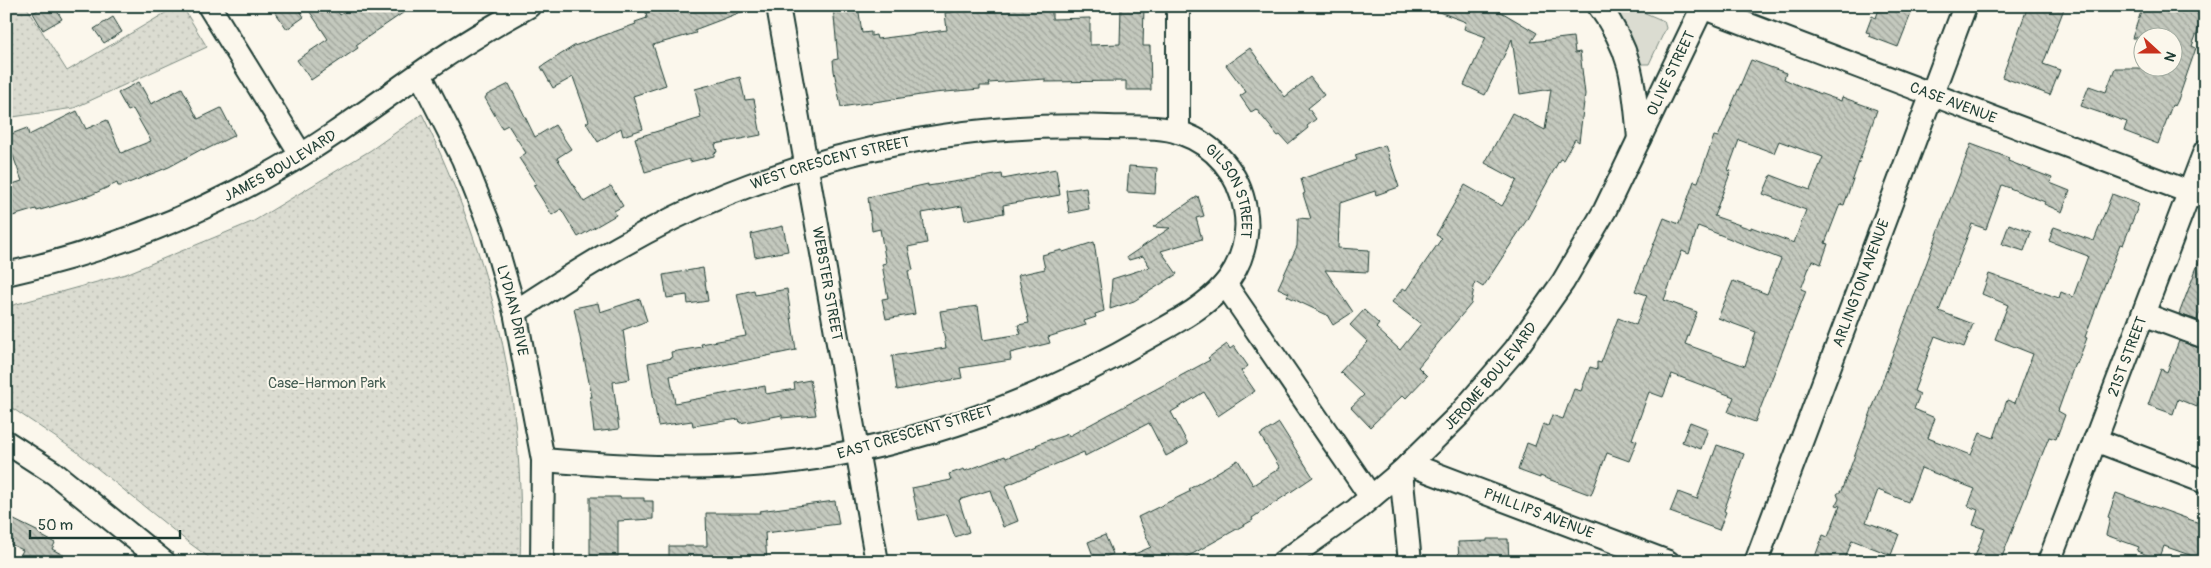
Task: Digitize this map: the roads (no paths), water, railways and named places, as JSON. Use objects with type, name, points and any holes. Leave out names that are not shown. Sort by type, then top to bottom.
[{"type":"street","points":[[209,6],[301,155]]},
{"type":"street","name":"JAMES BOULEVARD","points":[[6,274],[119,242],[200,209],[277,170],[351,123],[486,30],[529,6]]},
{"type":"street","name":"WEBSTER STREET","points":[[778,6],[877,562]]},
{"type":"street","points":[[1178,6],[1178,132]]},
{"type":"street","points":[[1598,6],[1620,39],[1629,62],[1634,86],[1639,140]]},
{"type":"street","name":"OLIVE STREET","points":[[1639,140],[1702,6]]},
{"type":"street","name":"CASE AVENUE","points":[[1702,6],[2197,195]]},
{"type":"street","name":"ARLINGTON AVENUE","points":[[1756,562],[1965,6]]},
{"type":"street","name":"LYDIAN DRIVE","points":[[420,74],[467,168],[492,232],[515,312],[543,460],[542,562]]},
{"type":"street","name":"WEST CRESCENT STREET","points":[[515,312],[578,270],[651,229],[728,194],[807,166],[907,142],[990,130],[1074,125],[1166,129],[1178,132]]},
{"type":"street","name":"GILSON STREET","points":[[1178,132],[1198,140],[1224,161],[1237,182],[1245,206],[1247,223],[1244,248],[1238,263],[1225,284]]},
{"type":"street","name":"JEROME BOULEVARD","points":[[1283,562],[1371,497],[1405,468],[1460,414],[1515,350],[1563,282],[1605,210],[1639,140]]},
{"type":"street","name":"21ST STREET","points":[[2055,560],[2095,440],[2143,314],[2197,195],[2205,151]]},
{"type":"street","points":[[1225,284],[1371,497]]},
{"type":"street","name":"EAST CRESCENT STREET","points":[[543,460],[623,466],[707,468],[792,462],[856,452],[961,423],[1037,395],[1109,361],[1179,320],[1213,296],[1225,284]]},
{"type":"street","points":[[2143,314],[2205,337]]},
{"type":"street","points":[[2095,440],[2205,482]]},
{"type":"street","points":[[6,442],[54,473],[164,562]]},
{"type":"street","points":[[1405,468],[1410,562]]},
{"type":"street","name":"PHILLIPS AVENUE","points":[[1405,468],[1668,562]]},
{"type":"park label","name":"Case-Harmon Park","points":[[327,383]]}]
